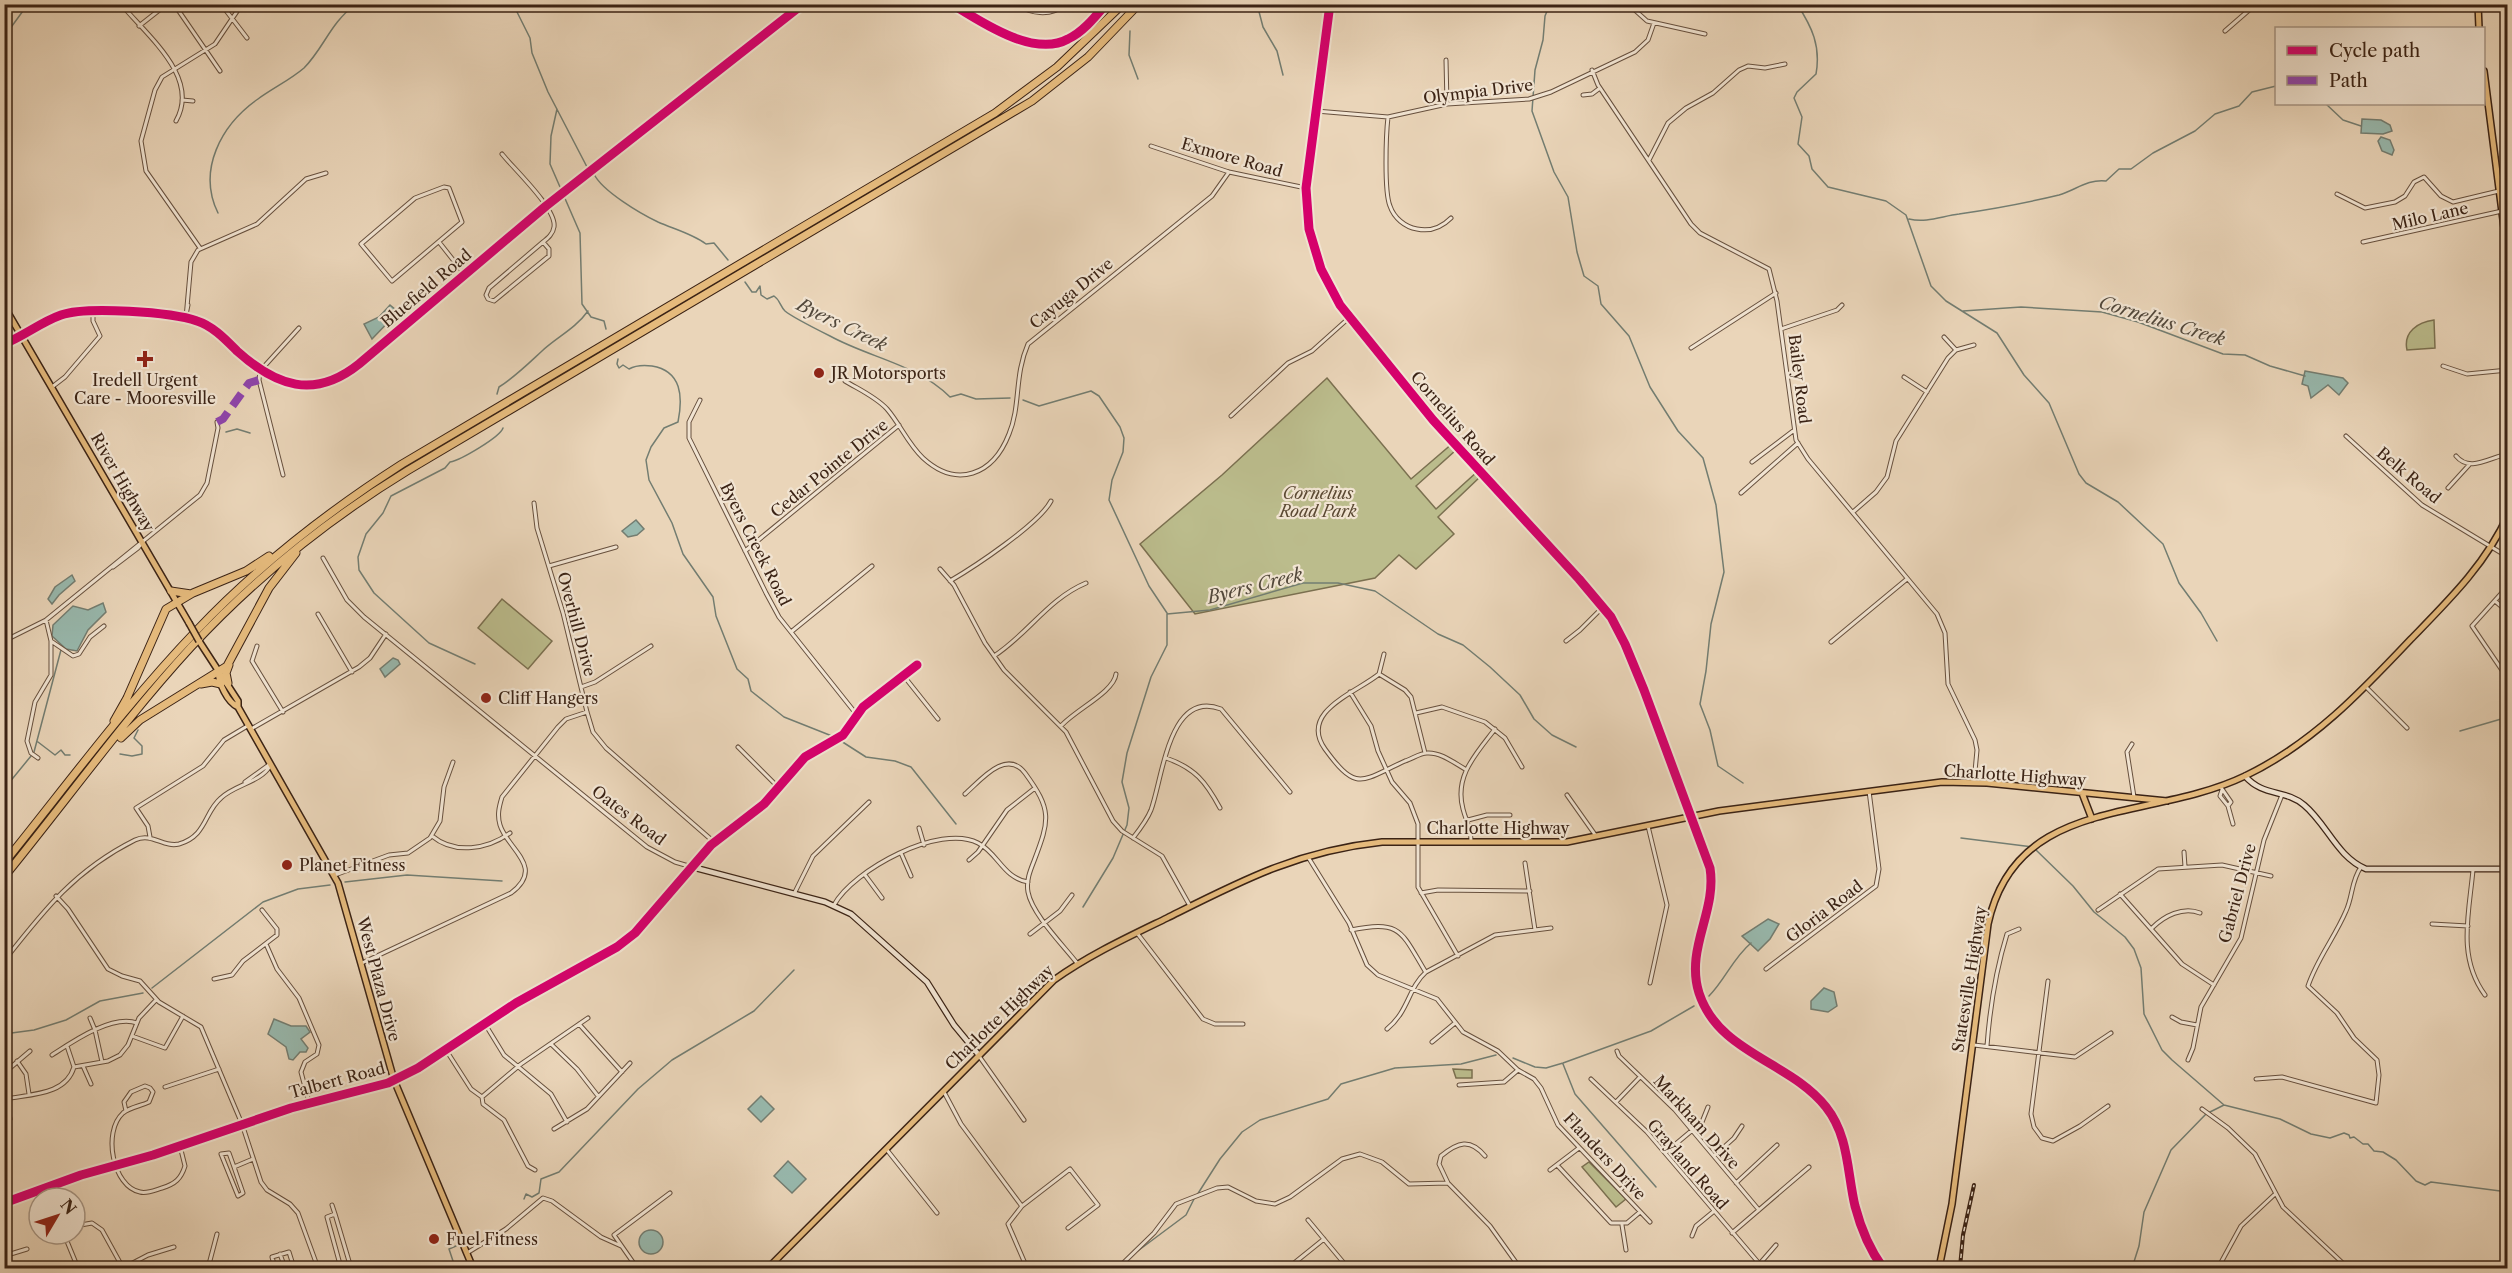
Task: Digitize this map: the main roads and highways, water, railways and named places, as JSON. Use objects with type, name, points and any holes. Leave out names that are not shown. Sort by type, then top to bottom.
[{"type":"highway","points":[[4,863],[86,761],[197,630],[242,586],[302,535],[352,497],[411,459],[995,113],[1058,68],[1123,4]]},
{"type":"highway","points":[[4,877],[151,694],[197,641],[258,581],[319,531],[406,471],[1032,100],[1088,57],[1139,4]]},
{"type":"highway","points":[[199,685],[212,682],[224,684],[230,662],[274,580],[319,531]]},
{"type":"highway","points":[[86,761],[122,707],[162,614],[193,593],[252,567],[302,535]]},
{"type":"highway","points":[[171,591],[193,593]]},
{"type":"highway","points":[[78,787],[132,726],[199,685],[230,662]]},
{"type":"main road","points":[[2478,4],[2479,27]]},
{"type":"main road","points":[[2485,79],[2508,259]]},
{"type":"main road","name":"River Highway","points":[[4,306],[218,672]]},
{"type":"main road","name":"Charlotte Highway","points":[[768,1269],[978,1054],[1054,980],[1077,963],[1270,868],[1308,855],[1353,845],[1418,842],[1557,843],[1692,816],[1934,782],[1974,782],[2167,801],[2221,788],[2316,733],[2366,687],[2461,587],[2491,546],[2508,514]]},
{"type":"main road","name":"West Plaza Drive","points":[[218,672],[224,684],[238,701],[238,707],[335,875],[394,1080],[473,1269]]},
{"type":"main road","points":[[2082,793],[2092,819]]},
{"type":"main road","points":[[2130,797],[2140,807]]},
{"type":"main road","points":[[2130,797],[2140,807]]},
{"type":"main road","points":[[2129,810],[2132,801],[2130,797]]},
{"type":"main road","name":"Statesville Highway","points":[[1939,1269],[1952,1204],[1988,924],[2005,878],[2038,841],[2068,826],[2167,801]]},
{"type":"water","points":[[2362,119],[2381,120],[2390,125],[2392,131],[2383,134],[2361,133]]},
{"type":"water","points":[[2381,137],[2390,140],[2394,150],[2392,155],[2382,151],[2378,141]]},
{"type":"water","points":[[390,305],[396,310],[394,316],[372,339],[364,324],[379,317]]},
{"type":"water","points":[[2305,371],[2343,378],[2348,383],[2339,395],[2328,385],[2311,398],[2308,386],[2302,384]]},
{"type":"water","points":[[636,520],[644,529],[637,535],[628,537],[622,531]]},
{"type":"water","points":[[72,575],[75,581],[52,604],[48,599],[55,587]]},
{"type":"water","points":[[103,603],[106,612],[88,630],[77,651],[66,649],[52,636],[53,625],[73,606],[88,610]]},
{"type":"water","points":[[393,658],[400,664],[385,677],[380,669]]},
{"type":"water","points":[[1768,919],[1779,924],[1770,939],[1758,951],[1742,936]]},
{"type":"water","points":[[1824,988],[1834,992],[1837,1006],[1828,1012],[1811,1009],[1811,1001]]},
{"type":"water","points":[[274,1019],[291,1026],[306,1026],[310,1032],[301,1039],[308,1048],[306,1052],[300,1052],[293,1060],[289,1059],[286,1047],[268,1034]]},
{"type":"water","points":[[761,1096],[774,1109],[761,1122],[748,1109]]},
{"type":"water","points":[[788,1161],[806,1179],[792,1193],[774,1176]]},
{"type":"water","points":[[651,1230],[659,1234],[663,1242],[659,1250],[651,1254],[643,1250],[639,1242],[643,1234]]},
{"type":"waterway","points":[[4,37],[28,4]]},
{"type":"waterway","points":[[218,213],[212,197],[210,181],[216,150],[224,135],[233,122],[258,99],[304,68],[333,27],[356,4]]},
{"type":"waterway","name":"Byers Creek","points":[[513,4],[530,38],[532,53],[548,92],[587,167]]},
{"type":"waterway","points":[[1257,4],[1263,27],[1277,51],[1283,75]]},
{"type":"waterway","points":[[1550,4],[1545,16],[1543,40],[1535,70],[1532,111],[1554,172],[1568,197],[1577,252],[1584,276],[1598,286],[1601,304],[1629,336],[1650,387],[1678,431],[1703,458],[1716,505],[1724,572],[1711,624],[1700,704],[1710,730],[1718,766],[1743,783]]},
{"type":"waterway","points":[[1797,4],[1811,29],[1817,54],[1816,74],[1797,92],[1794,98],[1802,117],[1798,144],[1809,156],[1812,169],[1828,187],[1886,201],[1906,215],[1931,286],[1946,301],[1997,333],[2024,375],[2049,403],[2079,474],[2086,483],[2118,502],[2163,544],[2179,583],[2201,613],[2217,641]]},
{"type":"waterway","points":[[1130,31],[1129,55],[1138,79]]},
{"type":"waterway","points":[[1909,219],[1928,220],[2009,206],[2059,195],[2093,182],[2106,181],[2119,169],[2131,169],[2153,153],[2195,131],[2215,114],[2239,106],[2252,92],[2275,86]]},
{"type":"waterway","points":[[2327,105],[2343,120],[2361,126]]},
{"type":"waterway","points":[[557,109],[551,136],[550,164],[580,233],[582,304],[591,317],[604,321],[606,329]]},
{"type":"waterway","name":"Byers Creek","points":[[594,174],[605,188],[632,208],[706,244],[714,243],[728,260]]},
{"type":"waterway","name":"Byers Creek","points":[[745,282],[752,292],[756,292],[760,286],[761,295],[767,299],[774,296],[785,311],[800,320],[845,344],[908,369],[937,386],[950,397],[961,394],[976,399],[1010,398]]},
{"type":"waterway","name":"Cornelius Creek","points":[[1963,311],[2021,307],[2102,312],[2138,322],[2223,354],[2245,355],[2270,366],[2305,376]]},
{"type":"waterway","points":[[497,394],[499,387],[572,328],[588,311]]},
{"type":"waterway","points":[[618,359],[619,368],[623,365],[629,369],[643,365],[662,369],[675,379],[678,386],[680,395],[678,422],[664,428],[651,447],[646,460],[649,480],[672,523],[683,554],[713,597],[716,616],[737,669],[748,679],[751,691],[784,717],[837,738]]},
{"type":"waterway","name":"Byers Creek","points":[[1023,400],[1039,406],[1091,391],[1099,396],[1120,427],[1124,438],[1123,452],[1112,480],[1109,500],[1149,586],[1167,613]]},
{"type":"waterway","points":[[475,664],[429,643],[374,593],[359,570],[358,557],[366,534],[383,513],[391,496],[445,468],[450,462],[480,448],[503,428]]},
{"type":"waterway","points":[[226,432],[237,429],[250,433]]},
{"type":"waterway","name":"Byers Creek","points":[[1167,614],[1210,610],[1303,583],[1338,583],[1375,591],[1438,634],[1463,645],[1520,695],[1534,719],[1552,735],[1576,747]]},
{"type":"waterway","points":[[1083,907],[1113,858],[1127,825],[1129,808],[1122,782],[1127,753],[1151,677],[1167,645],[1167,614]]},
{"type":"waterway","points":[[34,752],[62,646]]},
{"type":"waterway","points":[[2460,731],[2508,717]]},
{"type":"waterway","points":[[120,754],[132,756],[142,754],[142,746],[134,738],[138,730]]},
{"type":"waterway","points":[[841,741],[866,757],[895,761],[911,767],[956,824]]},
{"type":"waterway","points":[[38,742],[55,755],[61,750],[65,755],[70,755]]},
{"type":"waterway","points":[[4,789],[31,756]]},
{"type":"waterway","points":[[1961,838],[2033,847]]},
{"type":"waterway","points":[[2036,850],[2073,886],[2094,912],[2125,937],[2134,949],[2141,968],[2144,1014],[2162,1050],[2224,1105],[2280,1119],[2311,1134],[2330,1138],[2344,1133],[2363,1144],[2368,1144],[2374,1151],[2383,1152],[2396,1160],[2416,1181],[2425,1185],[2431,1182],[2508,1192]]},
{"type":"waterway","points":[[345,882],[407,875],[502,881]]},
{"type":"waterway","points":[[152,988],[263,902],[298,889],[330,885]]},
{"type":"waterway","points":[[1709,996],[1739,955],[1751,943]]},
{"type":"waterway","points":[[524,1199],[526,1194],[532,1197],[539,1193],[541,1179],[559,1172],[638,1089],[672,1060],[754,1011],[794,970]]},
{"type":"waterway","points":[[4,1034],[34,1030],[66,1020],[100,1001],[143,993]]},
{"type":"waterway","points":[[1513,1058],[1535,1067],[1546,1068],[1651,1031],[1694,1006]]},
{"type":"waterway","points":[[1197,1195],[1220,1159],[1242,1132],[1260,1120],[1328,1099],[1341,1084],[1395,1068],[1461,1064],[1496,1055]]},
{"type":"waterway","points":[[1563,1064],[1575,1094],[1656,1187]]},
{"type":"waterway","points":[[2132,1268],[2139,1246],[2144,1212],[2171,1150],[2206,1114],[2224,1105]]},
{"type":"waterway","points":[[1135,1253],[1186,1215],[1194,1199]]},
{"type":"waterway","points":[[452,1268],[454,1264],[449,1249],[456,1246]]},
{"type":"railway","points":[[1960,1267],[1963,1235],[1974,1185]]},
{"type":"place","name":"Iredell Urgent Care - Mooresville","points":[[145,359]]},
{"type":"place","name":"JR Motorsports","points":[[819,373]]},
{"type":"place","name":"Cliff Hangers","points":[[486,698]]},
{"type":"place","name":"Planet Fitness","points":[[287,865]]},
{"type":"place","name":"Fuel Fitness","points":[[434,1239]]},
{"type":"park label","name":"Cornelius Road Park","points":[[1318,502]]}]
